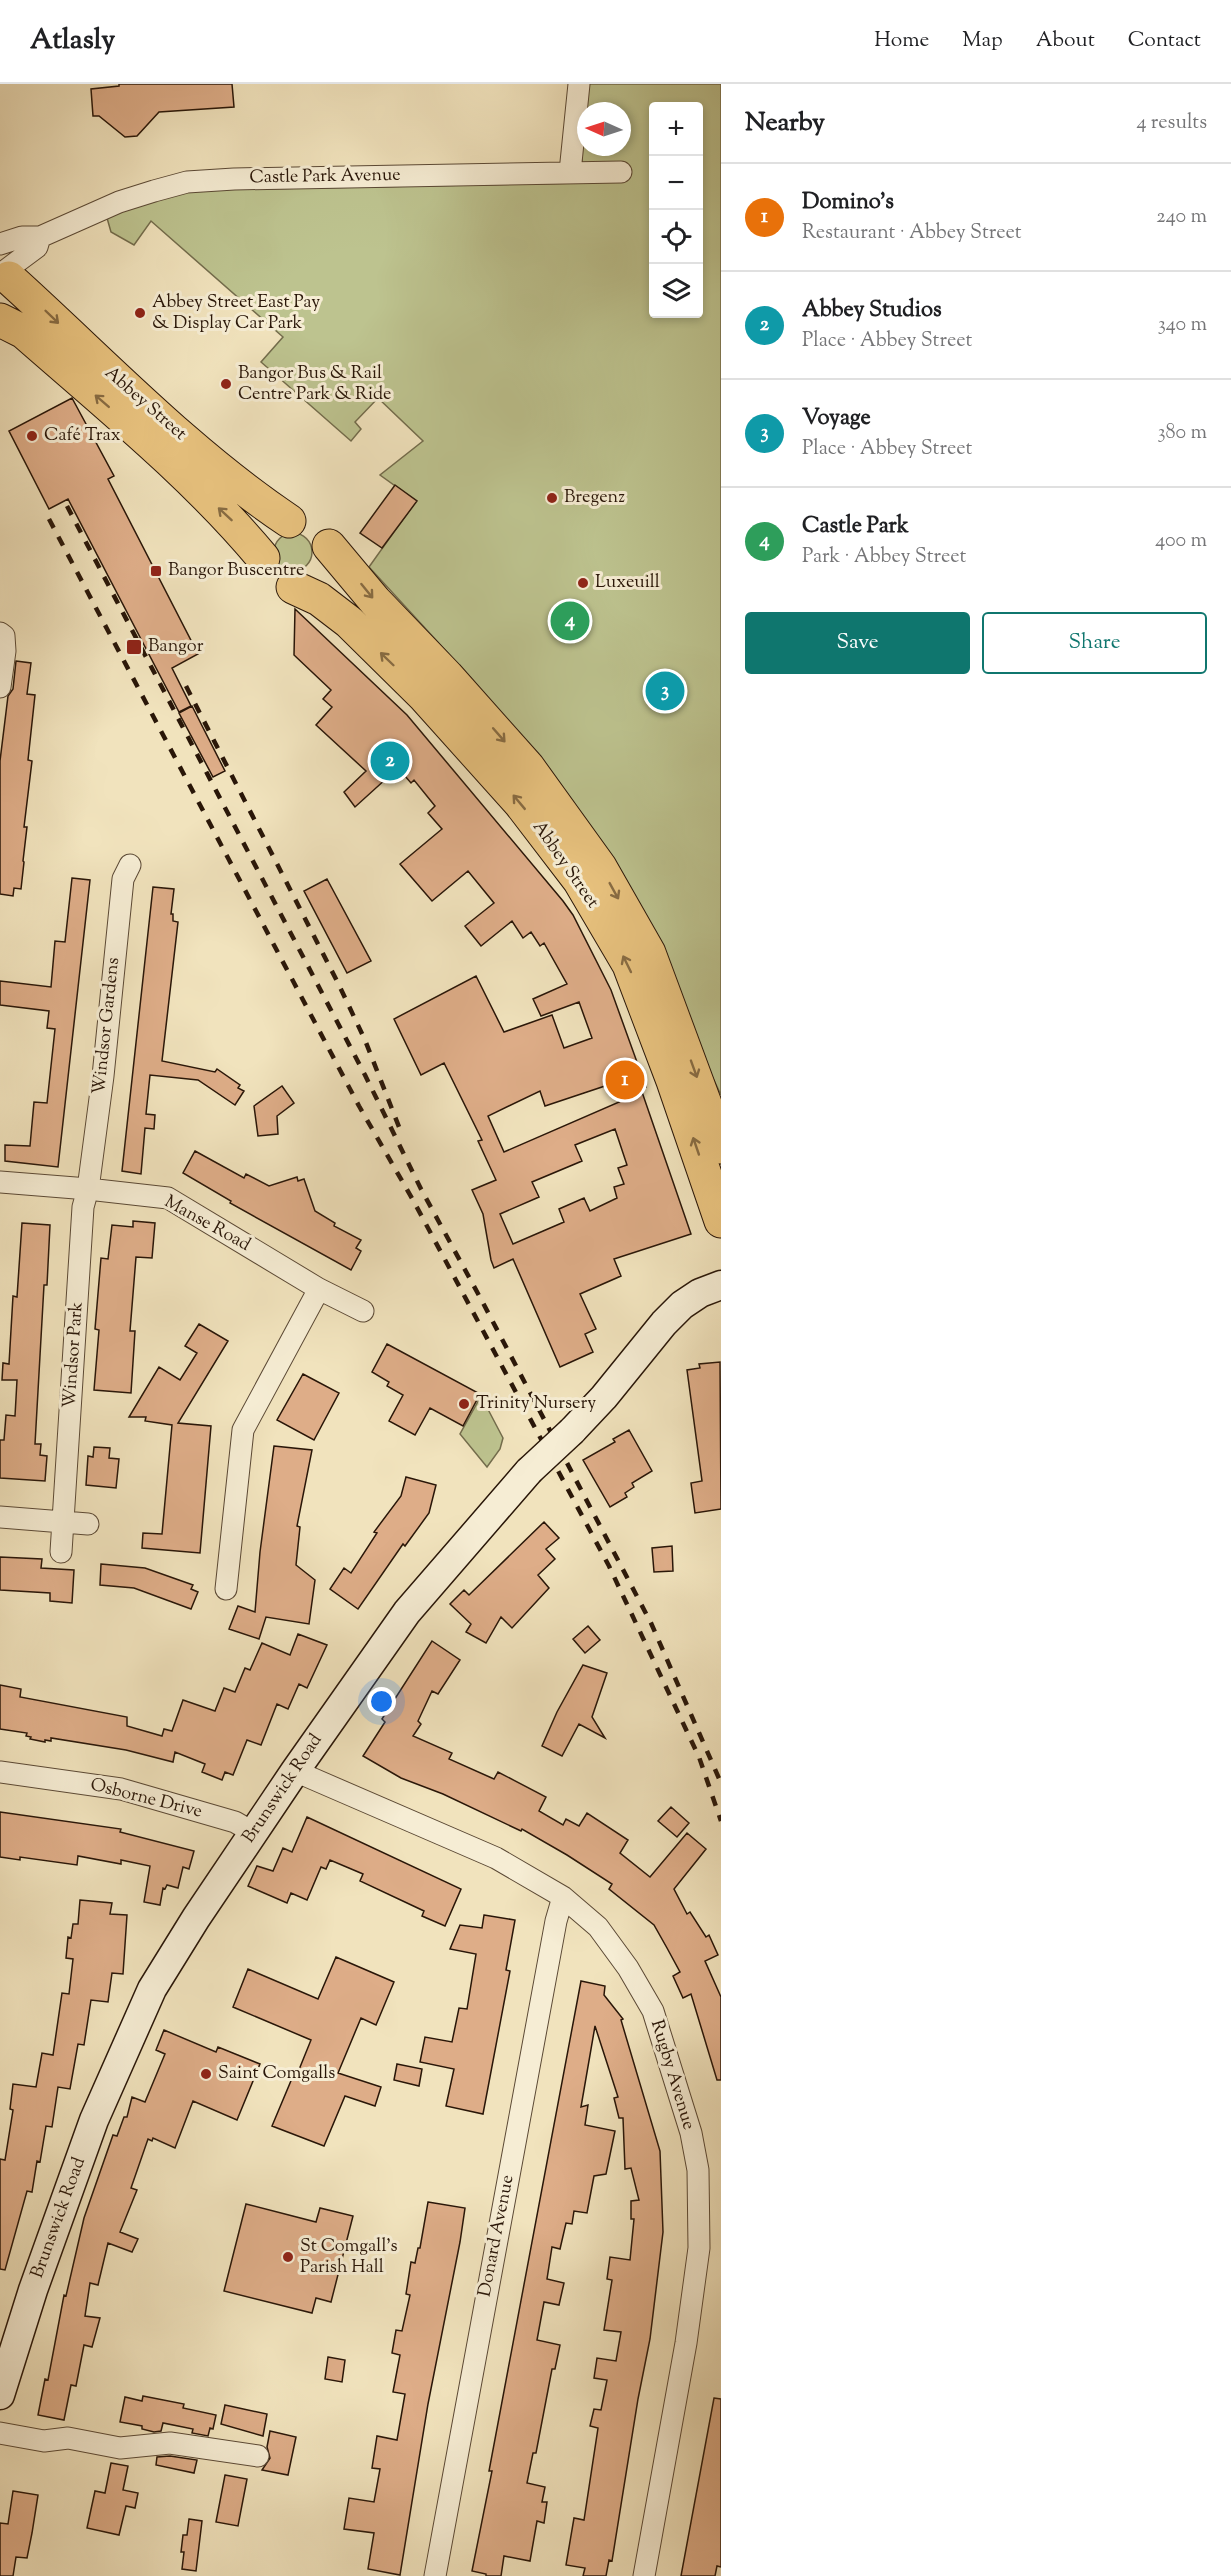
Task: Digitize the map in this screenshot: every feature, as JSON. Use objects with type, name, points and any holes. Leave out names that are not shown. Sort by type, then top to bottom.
[{"type":"main road","name":"Abbey Street","points":[[3,271],[147,406],[255,498],[289,521]]},
{"type":"main road","name":"Abbey Street","points":[[0,320],[24,332],[146,439],[233,522],[263,558]]},
{"type":"main road","points":[[300,520],[311,523],[320,529],[329,546],[330,556],[322,576],[304,586],[294,587],[283,584],[271,575],[263,558],[264,548],[272,530],[289,521],[300,520]]},
{"type":"main road","name":"Abbey Street","points":[[329,546],[375,601],[447,676],[528,767],[600,867],[649,953],[721,1147]]},
{"type":"main road","name":"Abbey Street","points":[[294,587],[319,599],[349,622],[424,696],[520,803],[579,880],[629,965],[673,1081],[721,1221]]},
{"type":"main road","name":"Brunswick Road","points":[[0,2396],[33,2290],[90,2131],[152,1989],[295,1771],[407,1612],[529,1471],[604,1397],[664,1323],[682,1305],[700,1293],[721,1285]]},
{"type":"street","points":[[570,172],[579,84]]},
{"type":"street","name":"Castle Park Avenue","points":[[3,271],[37,247],[40,237],[119,202],[187,182],[234,179],[621,172]]},
{"type":"street","points":[[0,633],[4,636],[5,651],[0,687]]},
{"type":"street","name":"Windsor Gardens","points":[[88,1189],[103,1077],[123,879],[130,865]]},
{"type":"street","name":"Manse Road","points":[[0,1182],[168,1198],[319,1289],[363,1311]]},
{"type":"street","name":"Windsor Park","points":[[61,1552],[83,1207],[88,1189]]},
{"type":"street","points":[[226,1589],[243,1430],[319,1289]]},
{"type":"street","points":[[0,1517],[88,1524]]},
{"type":"street","name":"Rugby Avenue","points":[[295,1771],[496,1858],[562,1897],[598,1927],[628,1968],[653,2012],[680,2091],[698,2170],[699,2248],[686,2343],[644,2576]]},
{"type":"street","name":"Osborne Drive","points":[[0,1772],[121,1789],[235,1822],[254,1833]]},
{"type":"street","name":"Donard Avenue","points":[[435,2576],[562,1897]]},
{"type":"street","points":[[0,2433],[44,2441],[68,2438],[120,2448],[170,2443],[258,2456]]},
{"type":"green space","points":[[588,84],[721,84],[721,1095],[698,1047],[521,736],[369,567],[416,501],[380,475],[423,441],[378,398],[355,422],[361,429],[351,441],[261,362],[283,337],[151,221],[134,245],[111,232],[107,218],[135,205],[193,190],[582,183],[582,156],[631,156],[631,102],[586,102]]},
{"type":"green space","points":[[293,533],[307,538],[312,552],[307,566],[293,571],[279,566],[274,552],[279,538]]},
{"type":"green space","points":[[481,1396],[503,1438],[500,1449],[487,1467],[460,1434]]},
{"type":"building","points":[[119,84],[232,84],[234,107],[159,112],[137,136],[125,137],[99,116],[93,116],[91,89],[119,86]]},
{"type":"building","points":[[72,398],[114,476],[108,479],[198,654],[172,668],[191,706],[179,712],[68,499],[49,509],[9,431]]},
{"type":"building","points":[[395,485],[417,501],[382,548],[360,533]]},
{"type":"building","points":[[295,609],[407,715],[563,901],[573,915],[611,990],[646,1087],[629,1094],[623,1080],[545,1106],[540,1091],[488,1116],[504,1152],[642,1092],[691,1234],[614,1259],[621,1276],[580,1294],[596,1329],[585,1334],[593,1352],[560,1367],[513,1259],[494,1268],[491,1260],[483,1214],[472,1190],[496,1180],[478,1141],[482,1140],[444,1063],[421,1075],[394,1019],[476,976],[504,1032],[552,1015],[564,1048],[592,1038],[579,1002],[541,1016],[533,999],[567,984],[544,943],[540,946],[531,932],[523,938],[512,921],[481,946],[465,926],[494,903],[468,871],[432,901],[400,864],[442,829],[428,813],[435,806],[414,780],[411,783],[398,768],[355,807],[344,792],[366,771],[316,725],[332,707],[323,699],[331,690],[294,655]],"holes":[[[615,1129],[627,1165],[618,1168],[624,1184],[614,1187],[617,1198],[590,1211],[584,1198],[559,1209],[564,1222],[513,1244],[500,1214],[539,1197],[532,1182],[582,1161],[575,1145]]]},
{"type":"building","points":[[16,661],[31,663],[27,694],[35,695],[28,760],[32,761],[24,827],[27,827],[24,862],[21,889],[14,888],[13,896],[0,894],[0,761],[8,696],[13,689]]},
{"type":"building","points":[[192,706],[225,771],[213,777],[179,713]]},
{"type":"building","points":[[72,878],[90,880],[58,1167],[5,1161],[5,1145],[30,1146],[34,1102],[47,1103],[55,1029],[47,1028],[49,1011],[0,1005],[0,981],[51,987],[55,941],[65,942]]},
{"type":"building","points":[[327,879],[371,961],[347,973],[304,891]]},
{"type":"building","points":[[153,887],[174,889],[171,914],[173,914],[173,921],[178,922],[162,1061],[215,1072],[217,1069],[240,1085],[238,1088],[244,1091],[235,1105],[198,1080],[150,1075],[146,1114],[155,1115],[154,1129],[145,1128],[141,1174],[122,1171]]},
{"type":"building","points":[[282,1086],[294,1103],[277,1116],[278,1134],[258,1136],[254,1106]]},
{"type":"building","points":[[195,1151],[244,1178],[246,1174],[269,1186],[297,1177],[298,1181],[304,1179],[315,1211],[335,1223],[334,1226],[361,1240],[356,1248],[361,1251],[351,1270],[230,1203],[231,1201],[183,1173]]},
{"type":"building","points":[[133,1221],[155,1223],[152,1258],[136,1257],[130,1331],[135,1331],[131,1393],[94,1390],[99,1330],[95,1329],[101,1258],[108,1259],[112,1225],[133,1227]]},
{"type":"building","points":[[22,1223],[50,1225],[47,1285],[44,1285],[35,1444],[41,1444],[40,1455],[47,1456],[45,1481],[0,1478],[0,1440],[4,1440],[6,1415],[15,1416],[17,1380],[2,1380],[3,1363],[9,1364],[13,1296],[17,1297]]},
{"type":"building","points":[[199,1324],[228,1341],[178,1423],[211,1426],[200,1553],[142,1548],[143,1533],[162,1534],[172,1425],[145,1421],[146,1417],[129,1417],[159,1367],[180,1380],[197,1353],[185,1346]]},
{"type":"building","points":[[387,1344],[480,1394],[463,1426],[430,1408],[415,1435],[389,1421],[403,1395],[387,1386],[389,1382],[372,1372]]},
{"type":"building","points":[[720,1362],[721,1509],[695,1513],[691,1483],[702,1481],[687,1370],[700,1368],[699,1364]]},
{"type":"building","points":[[303,1374],[339,1393],[314,1440],[277,1420]]},
{"type":"building","points":[[629,1430],[652,1471],[632,1483],[634,1487],[625,1493],[627,1497],[610,1507],[583,1460],[615,1442],[613,1439]]},
{"type":"building","points":[[274,1446],[312,1450],[297,1526],[300,1527],[296,1565],[315,1580],[309,1624],[266,1617],[259,1639],[229,1629],[238,1606],[255,1612],[260,1552]]},
{"type":"building","points":[[94,1447],[110,1448],[109,1458],[119,1459],[116,1488],[86,1485],[88,1456],[93,1457]]},
{"type":"building","points":[[406,1477],[436,1485],[429,1513],[405,1546],[403,1544],[358,1609],[330,1589],[344,1568],[351,1573],[377,1533],[374,1532],[401,1496]]},
{"type":"building","points":[[544,1522],[559,1538],[546,1549],[555,1559],[538,1575],[549,1588],[512,1628],[501,1617],[486,1643],[466,1632],[471,1624],[450,1604],[464,1590],[469,1595]]},
{"type":"building","points":[[672,1546],[673,1571],[654,1572],[652,1548]]},
{"type":"building","points":[[0,1557],[42,1559],[41,1568],[74,1570],[72,1603],[50,1601],[50,1593],[0,1590]]},
{"type":"building","points":[[101,1564],[145,1568],[193,1585],[191,1589],[198,1592],[191,1609],[134,1588],[100,1585]]},
{"type":"building","points":[[588,1626],[600,1640],[585,1653],[573,1639]]},
{"type":"building","points":[[298,1634],[327,1645],[307,1688],[299,1684],[288,1709],[277,1704],[261,1745],[247,1740],[233,1775],[225,1772],[222,1780],[202,1772],[205,1764],[175,1752],[173,1762],[126,1750],[51,1738],[51,1741],[45,1740],[45,1742],[30,1739],[31,1737],[26,1736],[27,1733],[0,1729],[0,1685],[21,1689],[20,1697],[127,1717],[127,1726],[162,1736],[164,1729],[172,1731],[183,1700],[215,1711],[224,1688],[235,1692],[245,1668],[250,1670],[262,1643],[290,1655]]},
{"type":"building","points":[[432,1641],[460,1660],[438,1694],[432,1691],[418,1721],[421,1724],[413,1736],[452,1753],[449,1759],[494,1779],[498,1772],[546,1797],[539,1811],[563,1825],[566,1819],[579,1826],[587,1813],[628,1840],[620,1853],[650,1877],[687,1833],[706,1849],[674,1889],[687,1914],[690,1912],[706,1937],[709,1935],[718,1955],[705,1961],[721,1997],[721,2080],[717,2080],[691,1994],[683,1998],[673,1976],[680,1972],[667,1948],[654,1925],[609,1889],[612,1884],[522,1829],[521,1831],[443,1794],[401,1778],[363,1756],[385,1722],[382,1719]]},
{"type":"building","points":[[583,1665],[607,1673],[592,1717],[605,1738],[579,1724],[562,1756],[542,1746],[557,1712]]},
{"type":"building","points":[[671,1807],[689,1823],[677,1837],[658,1821]]},
{"type":"building","points":[[0,1812],[121,1829],[120,1832],[194,1851],[189,1869],[183,1867],[178,1888],[167,1885],[165,1889],[163,1888],[160,1905],[144,1902],[150,1866],[121,1860],[121,1864],[78,1856],[77,1865],[20,1857],[20,1860],[0,1857]]},
{"type":"building","points":[[307,1817],[461,1889],[445,1926],[422,1916],[424,1911],[360,1881],[363,1874],[330,1860],[326,1869],[321,1867],[307,1900],[291,1893],[287,1903],[248,1886],[257,1866],[273,1871],[283,1848],[292,1852]]},
{"type":"building","points":[[80,1900],[112,1903],[110,1914],[127,1915],[123,1974],[112,1973],[108,2002],[91,2000],[84,2045],[78,2044],[70,2089],[58,2087],[52,2127],[46,2126],[32,2192],[27,2191],[5,2270],[0,2269],[0,2159],[5,2160],[13,2110],[10,2109],[13,2084],[36,2087],[42,2053],[53,2055],[62,1993],[69,1994],[73,1959],[66,1958],[68,1937],[71,1938],[73,1924],[78,1924]]},
{"type":"building","points":[[484,1915],[515,1920],[506,1970],[510,1971],[483,2114],[446,2106],[454,2069],[420,2062],[425,2037],[452,2042],[459,2008],[467,2009],[476,1954],[450,1949],[460,1925],[482,1928]]},
{"type":"building","points":[[336,1957],[394,1982],[376,2025],[361,2018],[338,2073],[381,2087],[375,2106],[345,2096],[324,2146],[272,2126],[311,2040],[233,2007],[248,1969],[318,1999]]},
{"type":"building","points":[[581,1981],[605,1986],[604,1995],[623,2019],[621,2020],[660,2151],[663,2232],[650,2339],[612,2561],[609,2560],[606,2576],[583,2576],[585,2568],[566,2565],[574,2518],[584,2520],[598,2428],[590,2426],[594,2409],[601,2410],[607,2380],[594,2378],[597,2358],[616,2361],[621,2332],[604,2330],[612,2280],[607,2279],[610,2257],[630,2260],[634,2219],[631,2219],[631,2201],[639,2200],[631,2168],[625,2169],[623,2118],[619,2118],[614,2098],[618,2097],[595,2026],[581,2107],[588,2105],[585,2125],[615,2131],[606,2174],[594,2176],[587,2213],[574,2211],[572,2224],[566,2223],[560,2249],[552,2247],[547,2279],[564,2283],[559,2305],[544,2302],[537,2340],[560,2345],[555,2369],[552,2369],[536,2453],[533,2453],[527,2483],[545,2487],[542,2502],[547,2502],[544,2523],[537,2521],[530,2561],[504,2556],[501,2576],[486,2576],[486,2574],[472,2571]]},
{"type":"building","points":[[164,2030],[216,2052],[218,2047],[260,2064],[237,2120],[193,2101],[175,2148],[153,2138],[152,2141],[148,2139],[131,2188],[137,2190],[120,2232],[138,2239],[132,2252],[108,2243],[98,2285],[90,2283],[85,2316],[100,2318],[92,2347],[84,2345],[76,2386],[71,2385],[64,2420],[38,2415],[45,2379],[48,2380],[64,2295],[66,2296],[84,2218],[113,2135],[117,2136],[124,2117],[127,2117],[132,2097],[145,2102],[165,2054],[156,2050]]},
{"type":"building","points":[[397,2064],[422,2069],[419,2086],[394,2080]]},
{"type":"building","points":[[428,2202],[465,2208],[428,2404],[400,2575],[368,2569],[374,2533],[344,2529],[349,2498],[374,2502],[380,2469],[372,2468],[377,2436],[397,2440],[405,2394],[393,2392],[400,2355],[392,2353],[396,2330],[402,2331],[410,2295],[406,2294],[411,2262],[415,2263],[418,2248],[420,2248]]},
{"type":"building","name":"St Comgall's Parish Hall","points":[[246,2204],[316,2222],[320,2208],[353,2216],[331,2302],[316,2298],[312,2313],[224,2291]]},
{"type":"building","points":[[328,2357],[345,2360],[342,2382],[325,2379]]},
{"type":"building","points":[[143,2396],[184,2404],[183,2408],[216,2415],[213,2429],[210,2428],[208,2436],[192,2433],[193,2429],[163,2423],[161,2431],[154,2432],[142,2429],[142,2426],[120,2422],[125,2397],[142,2401]]},
{"type":"building","points":[[714,2398],[721,2399],[721,2567],[717,2566],[715,2576],[681,2576]]},
{"type":"building","points":[[225,2405],[267,2414],[263,2436],[221,2424]]},
{"type":"building","points":[[270,2431],[296,2437],[288,2475],[262,2470],[270,2458],[267,2447]]},
{"type":"building","points":[[170,2456],[197,2460],[194,2473],[156,2465],[157,2457]]},
{"type":"building","points":[[111,2463],[128,2466],[123,2490],[138,2493],[135,2508],[126,2506],[119,2535],[87,2528],[95,2491],[105,2493]]},
{"type":"building","points":[[225,2475],[247,2479],[238,2526],[216,2522]]},
{"type":"building","points":[[13,2491],[38,2495],[27,2558],[16,2557],[13,2576],[0,2576],[0,2523],[8,2524]]},
{"type":"building","points":[[189,2519],[202,2521],[196,2571],[182,2569],[183,2535],[187,2535]]},
{"type":"railway","points":[[67,506],[365,1075],[421,1189],[651,1623],[721,1783]]},
{"type":"railway","points":[[49,519],[359,1106],[413,1200],[609,1566],[699,1757],[721,1821]]},
{"type":"railway","points":[[186,686],[338,983],[365,1040],[401,1132]]},
{"type":"place","name":"Abbey Street East Pay & Display Car Park","points":[[140,313]]},
{"type":"place","name":"Bangor Bus & Rail Centre Park & Ride","points":[[226,384]]},
{"type":"place","name":"Café Trax","points":[[32,436]]},
{"type":"place","name":"Bregenz","points":[[552,498]]},
{"type":"place","name":"Bangor Buscentre","points":[[156,571]]},
{"type":"place","name":"Luxeuill","points":[[583,583]]},
{"type":"place","name":"Castle Park","points":[[570,621]]},
{"type":"place","name":"Bangor","points":[[134,647]]},
{"type":"place","name":"Voyage","points":[[665,691]]},
{"type":"place","name":"Abbey Studios","points":[[390,761]]},
{"type":"place","name":"Domino's","points":[[625,1080]]},
{"type":"place","name":"Trinity Nursery","points":[[464,1404]]},
{"type":"place","name":"Saint Comgalls","points":[[206,2074]]},
{"type":"place","name":"St Comgall's Parish Hall","points":[[288,2257]]}]
